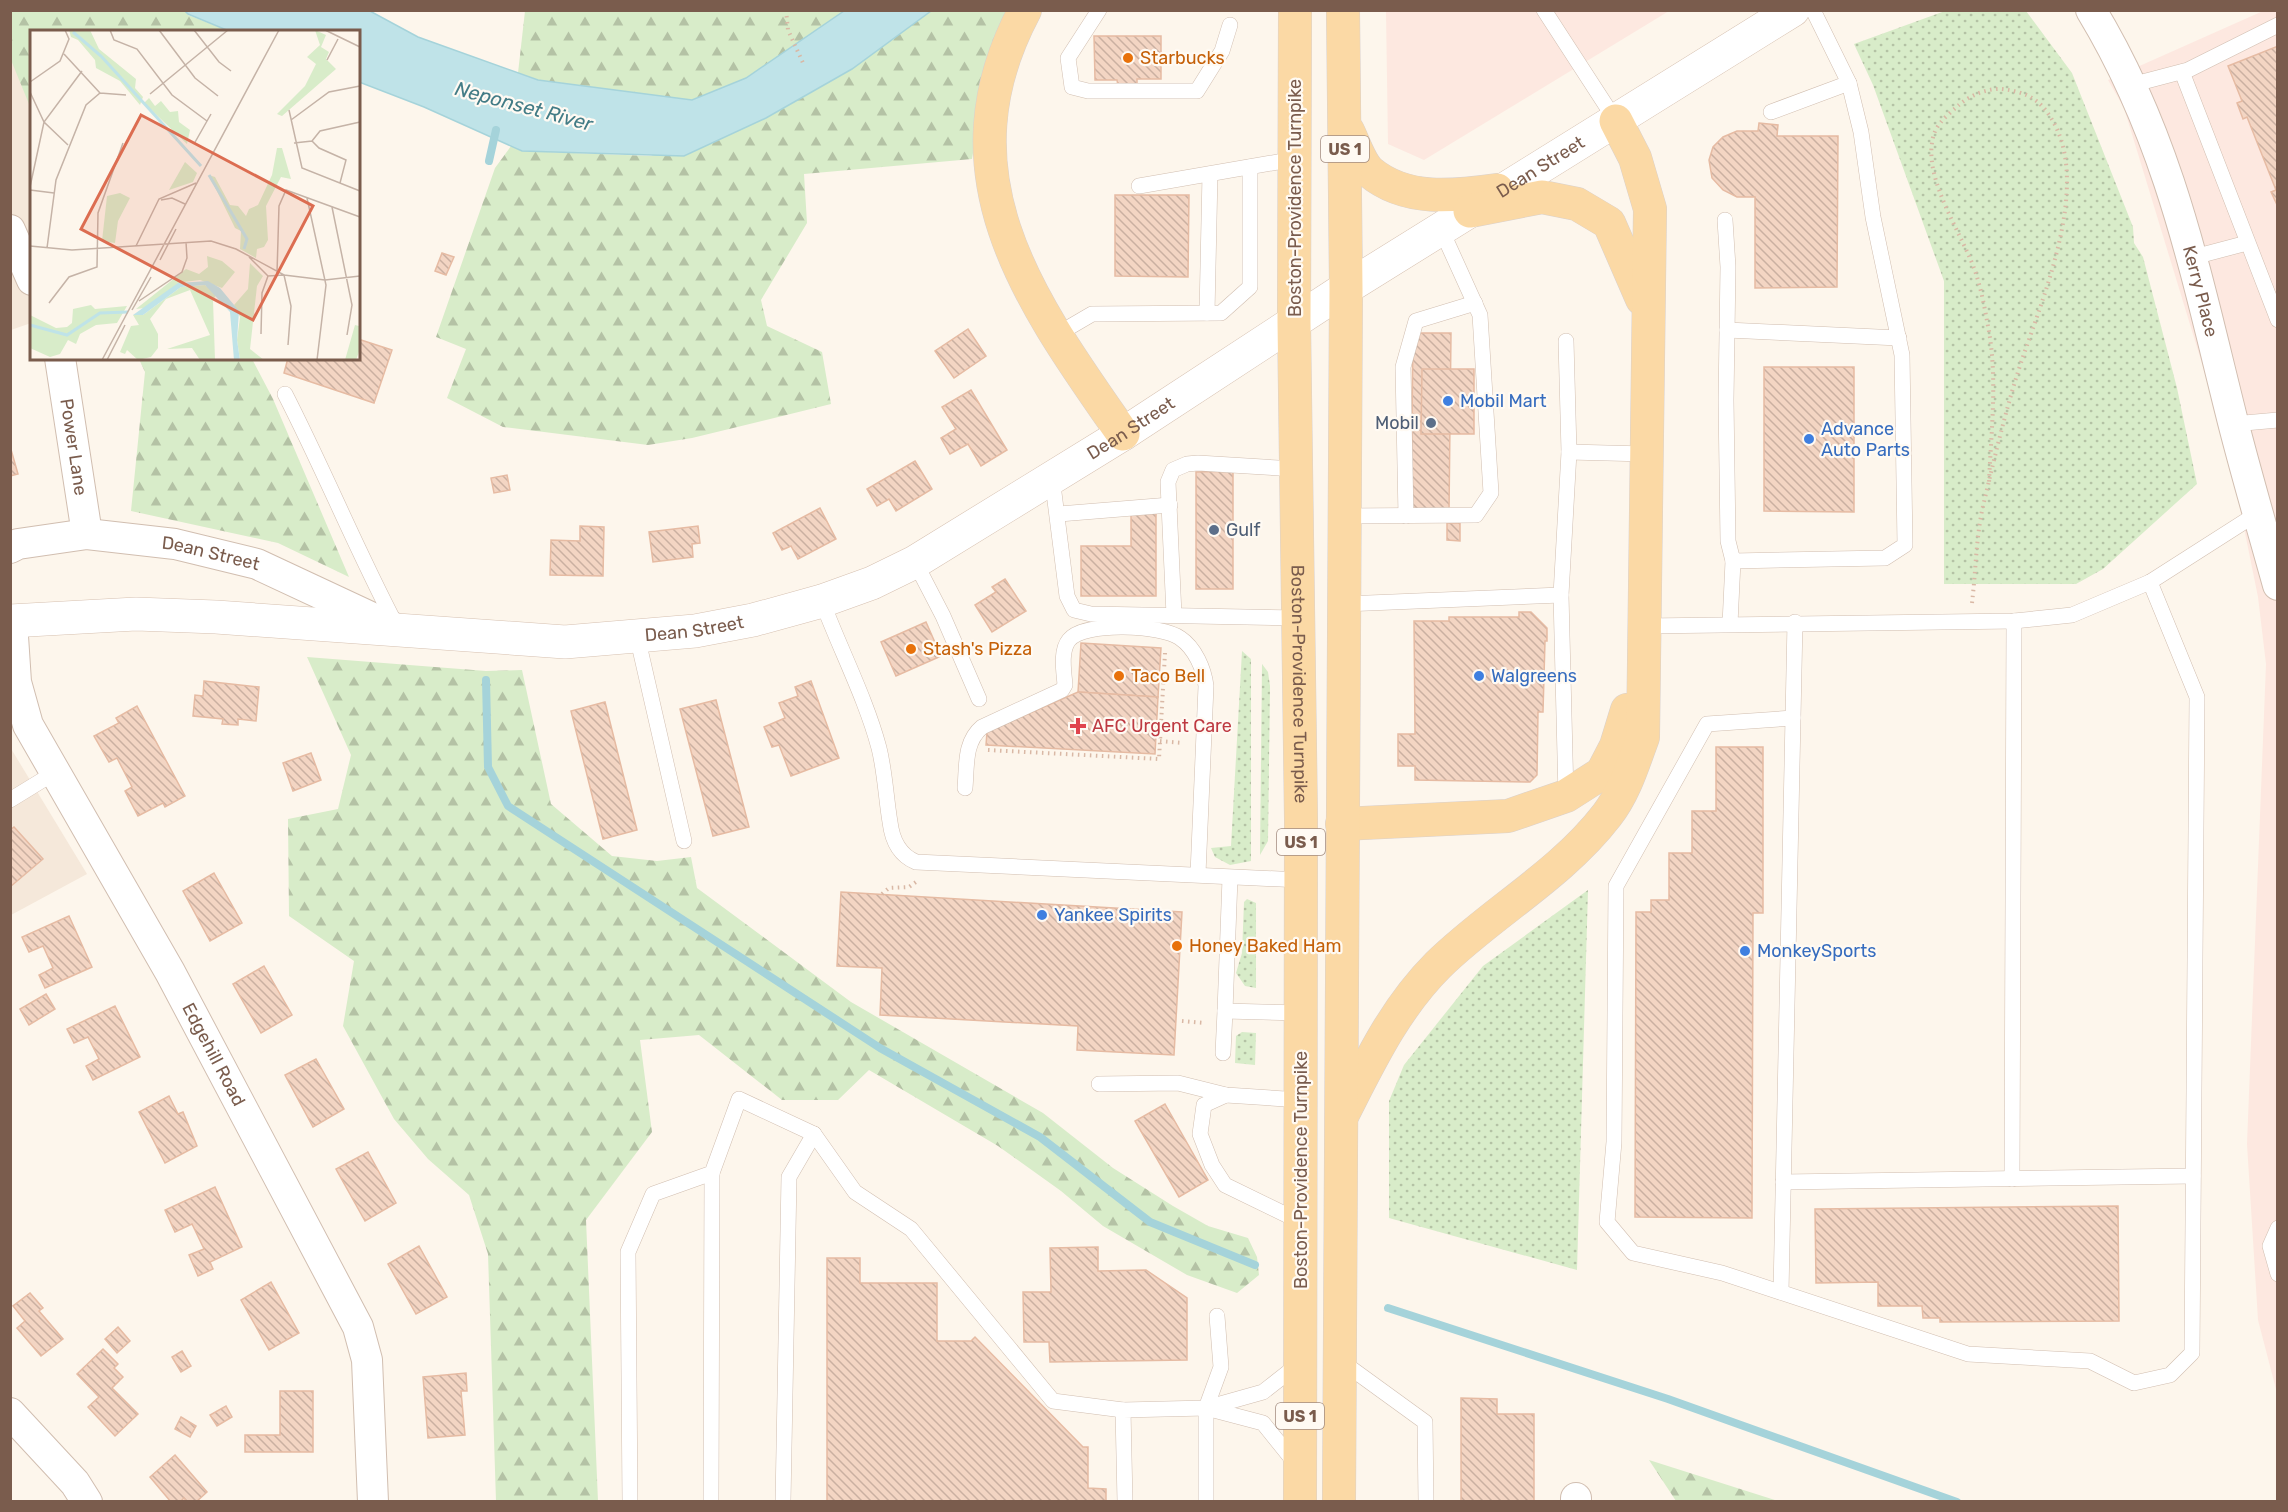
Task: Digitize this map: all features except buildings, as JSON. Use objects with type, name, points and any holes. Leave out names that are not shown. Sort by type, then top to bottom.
[{"type":"main road","points":[[1025,10],[1008,43],[994,104],[988,155],[999,215],[1025,285],[1123,434]]},
{"type":"main road","name":"Boston-Providence Turnpike","points":[[1295,10],[1294,322],[1302,1013],[1300,1502]]},
{"type":"main road","name":"US 1","points":[[1339,1502],[1346,288],[1343,10]]},
{"type":"main road","name":"Dean Street","points":[[11,621],[136,614],[565,642],[706,629],[753,620],[822,601],[872,583],[915,562],[1123,434],[1346,288],[1793,10]]},
{"type":"main road","points":[[1341,1118],[1405,1001],[1475,929],[1552,869],[1607,815],[1627,782],[1643,737],[1650,209],[1635,158],[1616,121]]},
{"type":"main road","points":[[1344,124],[1368,171],[1395,187],[1413,192],[1453,196],[1507,188]]},
{"type":"main road","points":[[1470,212],[1542,197],[1577,204],[1609,223],[1630,267],[1649,318]]},
{"type":"main road","points":[[1342,824],[1508,816],[1566,796],[1602,773],[1616,746],[1627,709],[1645,626]]},
{"type":"street","name":"Kerry Place","points":[[2091,10],[2131,85],[2164,160],[2194,257],[2233,424],[2277,585]]},
{"type":"street","points":[[10,230],[30,275]]},
{"type":"street","name":"Power Lane","points":[[60,360],[87,534]]},
{"type":"street","name":"Dean Street","points":[[10,548],[18,544],[87,534],[174,544],[257,564],[398,630]]},
{"type":"street","name":"Edgehill Road","points":[[11,621],[16,682],[28,725],[170,972],[358,1327],[367,1360],[373,1502]]},
{"type":"street","points":[[10,1413],[75,1483],[87,1502]]},
{"type":"lane","points":[[1099,10],[1068,58],[1072,87],[1088,91],[1197,92],[1222,51],[1230,25]]},
{"type":"lane","points":[[1545,10],[1616,121]]},
{"type":"lane","points":[[1733,561],[1884,558],[1905,545],[1902,355],[1873,217],[1861,132],[1849,83],[1813,10]]},
{"type":"lane","points":[[2131,85],[2182,72],[2277,25]]},
{"type":"lane","points":[[2182,72],[2277,320]]},
{"type":"lane","points":[[1771,112],[1849,83]]},
{"type":"lane","points":[[1139,186],[1295,159]]},
{"type":"lane","points":[[1056,335],[1092,314],[1221,313],[1250,287],[1250,167]]},
{"type":"lane","points":[[1207,313],[1210,174]]},
{"type":"lane","points":[[1725,220],[1728,267],[1728,541],[1733,561],[1730,624]]},
{"type":"lane","points":[[1344,516],[1476,515],[1491,493],[1480,315],[1441,229]]},
{"type":"lane","points":[[2194,257],[2247,243]]},
{"type":"lane","points":[[1406,516],[1403,368],[1408,344],[1416,321],[1474,303]]},
{"type":"lane","points":[[1727,330],[1899,338]]},
{"type":"lane","points":[[1566,341],[1569,452],[1561,595],[1566,796]]},
{"type":"lane","points":[[285,394],[324,470],[359,554],[398,630]]},
{"type":"lane","points":[[2233,424],[2277,420]]},
{"type":"lane","points":[[1569,452],[1646,454]]},
{"type":"lane","points":[[1174,615],[1168,482],[1173,470],[1186,464],[1296,469]]},
{"type":"lane","points":[[1052,477],[1059,514],[1066,596],[1074,610],[1091,614],[1298,618]]},
{"type":"lane","points":[[1059,514],[1170,505]]},
{"type":"lane","points":[[1645,626],[1795,622],[2014,621],[2072,615],[2150,582],[2258,513]]},
{"type":"lane","points":[[915,562],[943,616],[979,699]]},
{"type":"lane","points":[[1793,718],[1707,724],[1616,886],[1614,1142],[1607,1222],[1633,1253],[1722,1273],[1968,1354],[2090,1361],[2134,1383],[2170,1375],[2192,1353],[2197,698],[2150,582]]},
{"type":"lane","points":[[1344,604],[1561,595]]},
{"type":"lane","points":[[822,601],[875,737],[882,763],[891,830],[898,846],[908,859],[916,862],[1300,880]]},
{"type":"lane","points":[[2012,1179],[2014,621]]},
{"type":"lane","points":[[1781,1292],[1795,622]]},
{"type":"lane","points":[[966,788],[968,751],[973,734],[982,727],[1062,690],[1065,685],[1065,648],[1068,641],[1082,631],[1092,628],[1133,628],[1174,634],[1187,644],[1203,670],[1206,686],[1198,874]]},
{"type":"lane","points":[[637,636],[684,841]]},
{"type":"lane","points":[[10,800],[54,773]]},
{"type":"lane","points":[[1223,1053],[1230,878]]},
{"type":"lane","points":[[1226,1011],[1302,1013]]},
{"type":"lane","points":[[1099,1084],[1178,1083],[1226,1095],[1301,1100]]},
{"type":"lane","points":[[1226,1095],[1204,1105],[1200,1134],[1212,1165],[1225,1185],[1301,1222]]},
{"type":"lane","points":[[711,1502],[712,1173],[739,1099],[814,1134],[855,1192],[911,1229],[1053,1401],[1123,1410],[1206,1408],[1263,1392],[1300,1363]]},
{"type":"lane","points":[[783,1502],[789,1177],[814,1134]]},
{"type":"lane","points":[[630,1502],[628,1252],[653,1194],[712,1173]]},
{"type":"lane","points":[[1783,1182],[2193,1176]]},
{"type":"lane","points":[[2277,1228],[2270,1246],[2277,1274]]},
{"type":"lane","points":[[1206,1502],[1206,1408],[1221,1367],[1217,1316]]},
{"type":"lane","points":[[1340,1360],[1425,1422],[1425,1502]]},
{"type":"lane","points":[[1206,1408],[1263,1423],[1300,1469]]},
{"type":"lane","points":[[1123,1410],[1125,1502]]},
{"type":"path","points":[[786,10],[788,30],[803,63]]},
{"type":"path","points":[[1970,621],[1983,506],[2017,376],[2050,282],[2065,203],[2068,164],[2061,132],[2042,103],[2022,91],[1994,88],[1968,98],[1947,115],[1934,134],[1932,154],[1935,179],[1977,276],[1988,327],[1994,369],[1989,483]]},
{"type":"path","points":[[987,750],[1159,759],[1166,646]]},
{"type":"path","points":[[882,894],[889,888],[914,885],[918,875]]},
{"type":"shaded area","points":[[1386,11],[1669,11],[1424,160],[1388,144]]},
{"type":"shaded area","points":[[2263,11],[2277,11],[2277,1393],[2258,1320],[2247,1144],[2266,664],[2258,597],[2228,449],[2124,108],[2108,80]]},
{"type":"shaded area","points":[[10,42],[30,90],[30,323],[11,330]]},
{"type":"shaded area","points":[[10,747],[87,874],[11,915],[10,915]]},
{"type":"green space","points":[[10,11],[185,11],[188,15],[226,30],[30,30],[30,107],[11,60]]},
{"type":"green space","points":[[525,11],[844,11],[746,78],[692,100],[538,80],[518,73]]},
{"type":"green space","points":[[931,11],[1013,11],[991,47],[972,159],[804,174],[807,223],[761,300],[767,326],[822,352],[831,404],[692,438],[648,445],[503,427],[447,398],[466,349],[436,337],[495,168],[511,146],[522,151],[651,156],[766,118],[852,69]]},
{"type":"green space","points":[[1945,11],[2026,11],[2072,73],[2133,227],[2134,243],[2143,257],[2177,388],[2197,484],[2103,569],[2076,584],[1944,584],[1944,281],[1873,85],[1854,44]]},
{"type":"green space","points":[[139,360],[253,360],[273,399],[349,577],[278,543],[131,511],[145,372]]},
{"type":"green space","points":[[1242,651],[1251,659],[1251,861],[1230,865],[1215,857],[1211,848],[1231,846]]},
{"type":"green space","points":[[307,657],[486,671],[522,670],[551,804],[612,856],[657,861],[691,857],[697,888],[851,1002],[1043,1113],[1113,1168],[1173,1206],[1208,1226],[1248,1238],[1257,1257],[1259,1275],[1237,1293],[1187,1275],[1103,1226],[1061,1191],[998,1146],[869,1070],[838,1100],[782,1100],[699,1035],[640,1040],[652,1132],[586,1220],[598,1501],[496,1501],[488,1254],[469,1195],[428,1159],[394,1119],[343,1026],[354,961],[289,916],[288,819],[338,809],[351,755]]},
{"type":"green space","points":[[1262,664],[1268,672],[1270,686],[1268,841],[1260,855]]},
{"type":"green space","points":[[1588,890],[1577,1270],[1389,1218],[1389,1101],[1404,1065],[1483,966]]},
{"type":"green space","points":[[1247,899],[1256,903],[1256,988],[1245,986],[1236,973],[1242,953],[1244,902]]},
{"type":"green space","points":[[1242,1032],[1256,1033],[1255,1065],[1235,1063],[1236,1036]]},
{"type":"green space","points":[[1649,1460],[1778,1501],[1676,1501]]},
{"type":"water","name":"Neponset River","points":[[185,11],[370,11],[418,37],[538,80],[692,100],[746,78],[844,11],[931,11],[852,69],[766,118],[684,156],[522,151],[424,107],[360,82],[360,30],[227,30]]},
{"type":"waterway","points":[[489,161],[496,130]]},
{"type":"waterway","points":[[486,680],[488,767],[508,806],[880,1048],[1040,1137],[1150,1222],[1255,1265]]},
{"type":"waterway","points":[[1388,1308],[1668,1399],[1957,1502]]},
{"type":"place","name":"Starbucks","points":[[1128,58]]},
{"type":"place","name":"Mobil Mart","points":[[1448,401]]},
{"type":"place","name":"Mobil","points":[[1431,423]]},
{"type":"place","name":"Advance Auto Parts","points":[[1809,439]]},
{"type":"place","name":"Gulf","points":[[1214,530]]},
{"type":"place","name":"Stash's Pizza","points":[[911,649]]},
{"type":"place","name":"Taco Bell","points":[[1119,676]]},
{"type":"place","name":"Walgreens","points":[[1479,676]]},
{"type":"place","name":"AFC Urgent Care","points":[[1078,726]]},
{"type":"place","name":"Yankee Spirits","points":[[1042,915]]},
{"type":"place","name":"Honey Baked Ham","points":[[1177,946]]},
{"type":"place","name":"MonkeySports","points":[[1745,951]]}]
